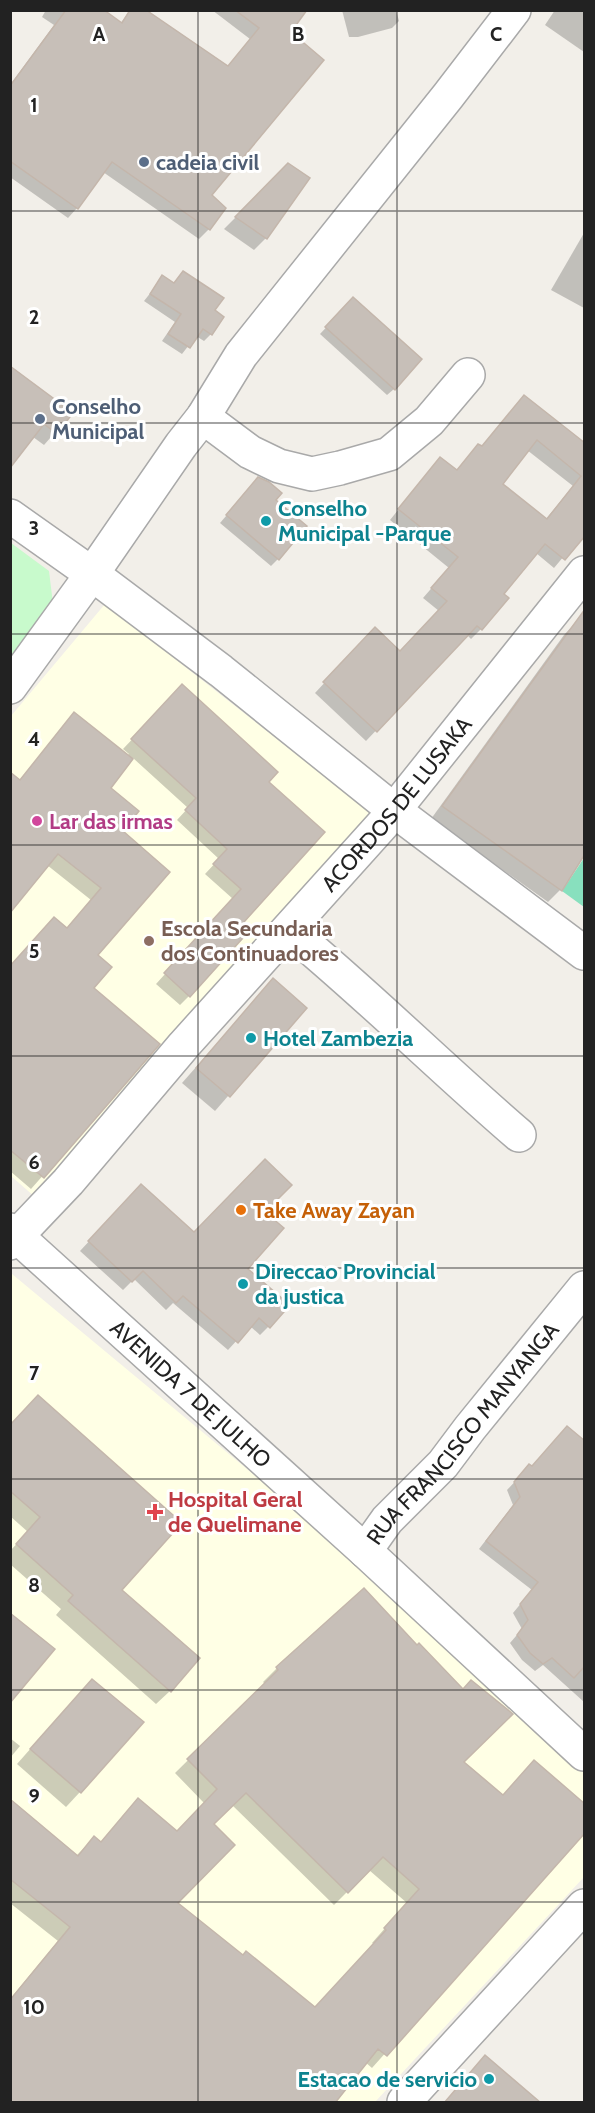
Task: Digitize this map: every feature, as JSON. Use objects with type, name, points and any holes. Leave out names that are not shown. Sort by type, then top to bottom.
[{"type":"street","points":[[10,687],[203,417],[241,356],[514,10]]},
{"type":"street","points":[[203,417],[250,452],[279,466],[312,474],[389,454],[429,421],[468,375]]},
{"type":"street","points":[[10,516],[92,574],[221,671],[395,811],[585,953]]},
{"type":"street","name":"ACORDOS DE LUSAKA","points":[[13,1236],[68,1182],[184,1045],[395,811],[585,573]]},
{"type":"street","points":[[289,930],[376,1004],[471,1094],[519,1135]]},
{"type":"street","name":"AVENIDA 7 DE JULHO","points":[[13,1236],[365,1551],[585,1754]]},
{"type":"street","name":"RUA FRANCISCO MANYANGA","points":[[365,1551],[387,1520],[442,1464],[585,1288]]},
{"type":"street","points":[[404,2103],[585,1906]]},
{"type":"shaded area","name":"Escola Secundaria dos Continuadores","points":[[105,604],[379,819],[43,1204],[11,1176],[11,716]]},
{"type":"shaded area","name":"Hospital Geral de Quelimane","points":[[12,1274],[584,1749],[584,1877],[375,2102],[11,2102]]},
{"type":"green space","points":[[11,543],[49,571],[53,604],[11,660]]},
{"type":"green space","points":[[584,858],[584,907],[562,891]]},
{"type":"building","points":[[66,10],[104,10],[122,23],[130,10],[146,10],[228,66],[259,28],[235,10],[307,10],[291,32],[324,60],[212,195],[226,208],[210,230],[112,162],[78,209],[10,161],[10,86]]},
{"type":"building","points":[[288,163],[310,178],[267,239],[235,217]]},
{"type":"building","points":[[183,271],[224,298],[215,310],[224,317],[212,335],[203,329],[190,348],[168,334],[181,314],[150,294],[162,275],[174,283]]},
{"type":"building","points":[[353,297],[422,359],[395,390],[325,327]]},
{"type":"building","name":"Conselho Municipal","points":[[10,366],[73,413],[57,434],[44,424],[10,468]]},
{"type":"building","points":[[524,395],[585,443],[585,536],[565,560],[545,544],[504,594],[509,598],[482,630],[477,626],[377,732],[323,682],[375,627],[400,651],[447,601],[431,588],[458,557],[398,509],[440,457],[457,470],[478,444],[482,446]],"holes":[[[537,440],[581,476],[547,519],[503,484]]]},
{"type":"building","name":"Conselho Municipal -Parque","points":[[258,477],[269,482],[282,493],[276,500],[307,526],[279,560],[226,515]]},
{"type":"building","points":[[585,609],[585,854],[562,891],[442,806]]},
{"type":"building","points":[[182,684],[278,772],[269,782],[325,832],[244,922],[251,929],[190,997],[164,973],[241,889],[213,864],[227,849],[185,810],[196,798],[131,739]]},
{"type":"building","points":[[74,712],[133,759],[111,788],[139,811],[123,831],[170,872],[98,955],[112,967],[94,988],[160,1044],[44,1178],[10,1150],[10,966],[54,917],[67,928],[101,888],[58,854],[10,913],[10,772],[20,780]]},
{"type":"building","name":"Hotel Zambezia","points":[[273,978],[307,1008],[230,1097],[196,1068]]},
{"type":"building","points":[[265,1159],[292,1185],[265,1212],[284,1228],[248,1269],[290,1305],[270,1328],[259,1318],[238,1343],[183,1296],[176,1303],[143,1271],[132,1282],[88,1241],[141,1184],[194,1232]]},
{"type":"building","points":[[38,1395],[182,1523],[122,1590],[200,1658],[171,1692],[68,1601],[73,1595],[16,1544],[40,1517],[10,1491],[10,1425]]},
{"type":"building","points":[[567,1426],[585,1441],[585,1666],[574,1678],[552,1658],[543,1664],[530,1653],[517,1635],[528,1620],[520,1604],[538,1582],[486,1541],[520,1497],[514,1482],[529,1464],[532,1466]]},
{"type":"building","points":[[364,1588],[417,1645],[419,1643],[463,1689],[471,1680],[513,1714],[464,1762],[503,1795],[534,1760],[585,1804],[585,1833],[387,2056],[378,2049],[335,2103],[10,2103],[10,2000],[70,1927],[10,1879],[10,1799],[78,1856],[94,1836],[101,1842],[138,1798],[177,1831],[217,1789],[187,1759],[278,1670],[276,1667]],"holes":[[[246,1793],[348,1893],[383,1857],[419,1889],[384,1928],[386,1930],[315,2007],[246,1951],[243,1955],[178,1903],[235,1845],[214,1824]]]},
{"type":"building","points":[[10,1613],[55,1649],[10,1703]]},
{"type":"building","points":[[92,1679],[144,1722],[81,1793],[30,1749]]},
{"type":"building","name":"Estacao de servicio","points":[[485,2055],[541,2103],[444,2103]]},
{"type":"place","name":"cadeia civil","points":[[144,162]]},
{"type":"place","name":"Conselho Municipal","points":[[40,419]]},
{"type":"place","name":"Conselho Municipal -Parque","points":[[266,521]]},
{"type":"place","name":"Lar das irmas","points":[[37,821]]},
{"type":"place","name":"Escola Secundaria dos Continuadores","points":[[149,941]]},
{"type":"place","name":"Hotel Zambezia","points":[[251,1038]]},
{"type":"place","name":"Take Away Zayan","points":[[241,1210]]},
{"type":"place","name":"Direccao Provincial da justica","points":[[243,1284]]},
{"type":"place","name":"Hospital Geral de Quelimane","points":[[155,1512]]},
{"type":"place","name":"Estacao de servicio","points":[[489,2079]]}]
